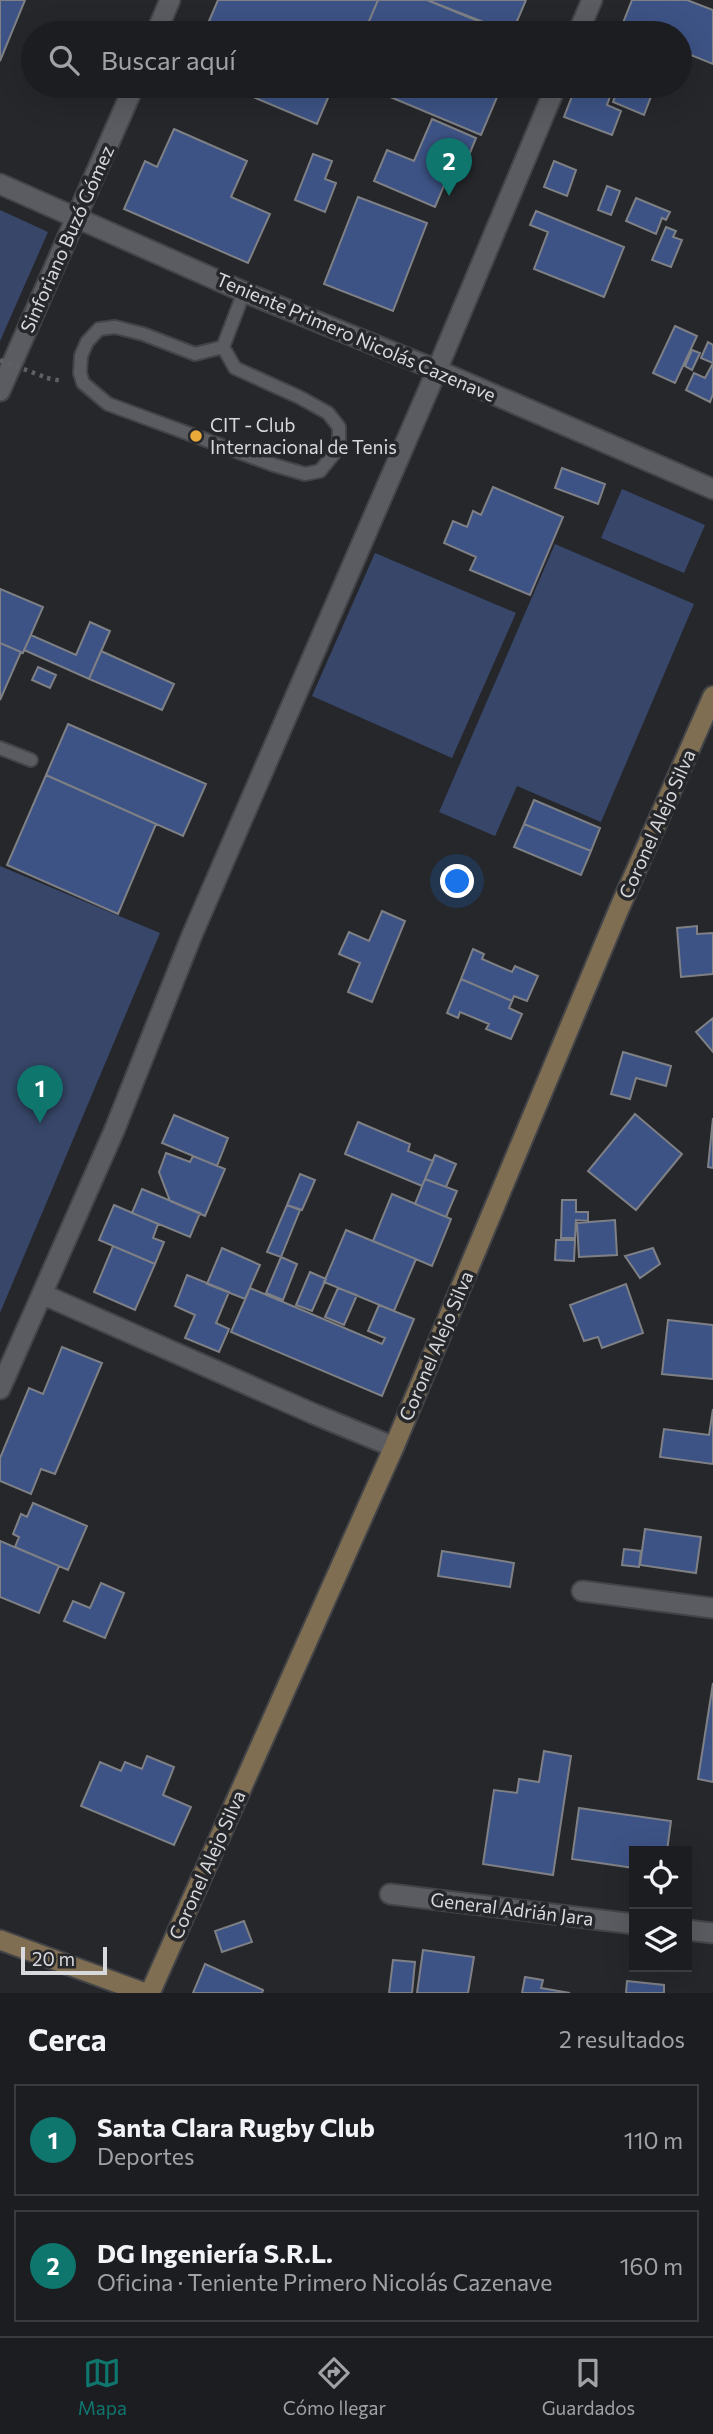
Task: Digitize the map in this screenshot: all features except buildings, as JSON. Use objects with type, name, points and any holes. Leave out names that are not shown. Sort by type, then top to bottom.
[{"type":"main road","name":"Coronel Alejo Silva","points":[[147,1993],[394,1447],[619,909],[713,696]]},
{"type":"main road","points":[[0,1940],[147,1993]]},
{"type":"street","points":[[161,21],[170,0]]},
{"type":"street","points":[[583,21],[592,0]]},
{"type":"street","name":"Sinforiano Buzó Gómez","points":[[0,391],[129,98]]},
{"type":"street","points":[[0,1389],[114,1131],[192,935],[437,370],[551,98]]},
{"type":"street","name":"Teniente Primero Nicolás Cazenave","points":[[0,184],[244,292],[437,370],[713,489]]},
{"type":"street","points":[[42,1294],[394,1447]]},
{"type":"street","points":[[582,1591],[713,1608]]},
{"type":"street","name":"General Adrián Jara","points":[[390,1895],[629,1923]]},
{"type":"street","points":[[692,1931],[713,1933]]},
{"type":"lane","points":[[223,348],[244,292]]},
{"type":"lane","points":[[115,327],[143,334],[195,354],[223,348],[235,368],[328,413],[339,427],[339,442],[333,455],[320,471],[306,474],[274,465],[108,404],[83,383],[80,373],[81,356],[87,342],[99,329],[115,327]]},
{"type":"lane","points":[[0,748],[31,760]]},
{"type":"path","points":[[0,360],[55,381]]},
{"type":"shaded area","points":[[0,210],[48,232],[0,341]]},
{"type":"shaded area","points":[[622,489],[705,525],[684,573],[601,538]]},
{"type":"shaded area","points":[[555,544],[694,604],[601,822],[517,786],[495,836],[439,812]]},
{"type":"shaded area","points":[[375,553],[516,613],[452,758],[312,696]]},
{"type":"shaded area","points":[[0,866],[160,933],[0,1313]]},
{"type":"place","name":"DG Ingeniería S.R.L.","points":[[449,196]]},
{"type":"place","name":"CIT - Club Internacional de Tenis","points":[[196,436]]},
{"type":"place","name":"Santa Clara Rugby Club","points":[[40,1123]]}]
